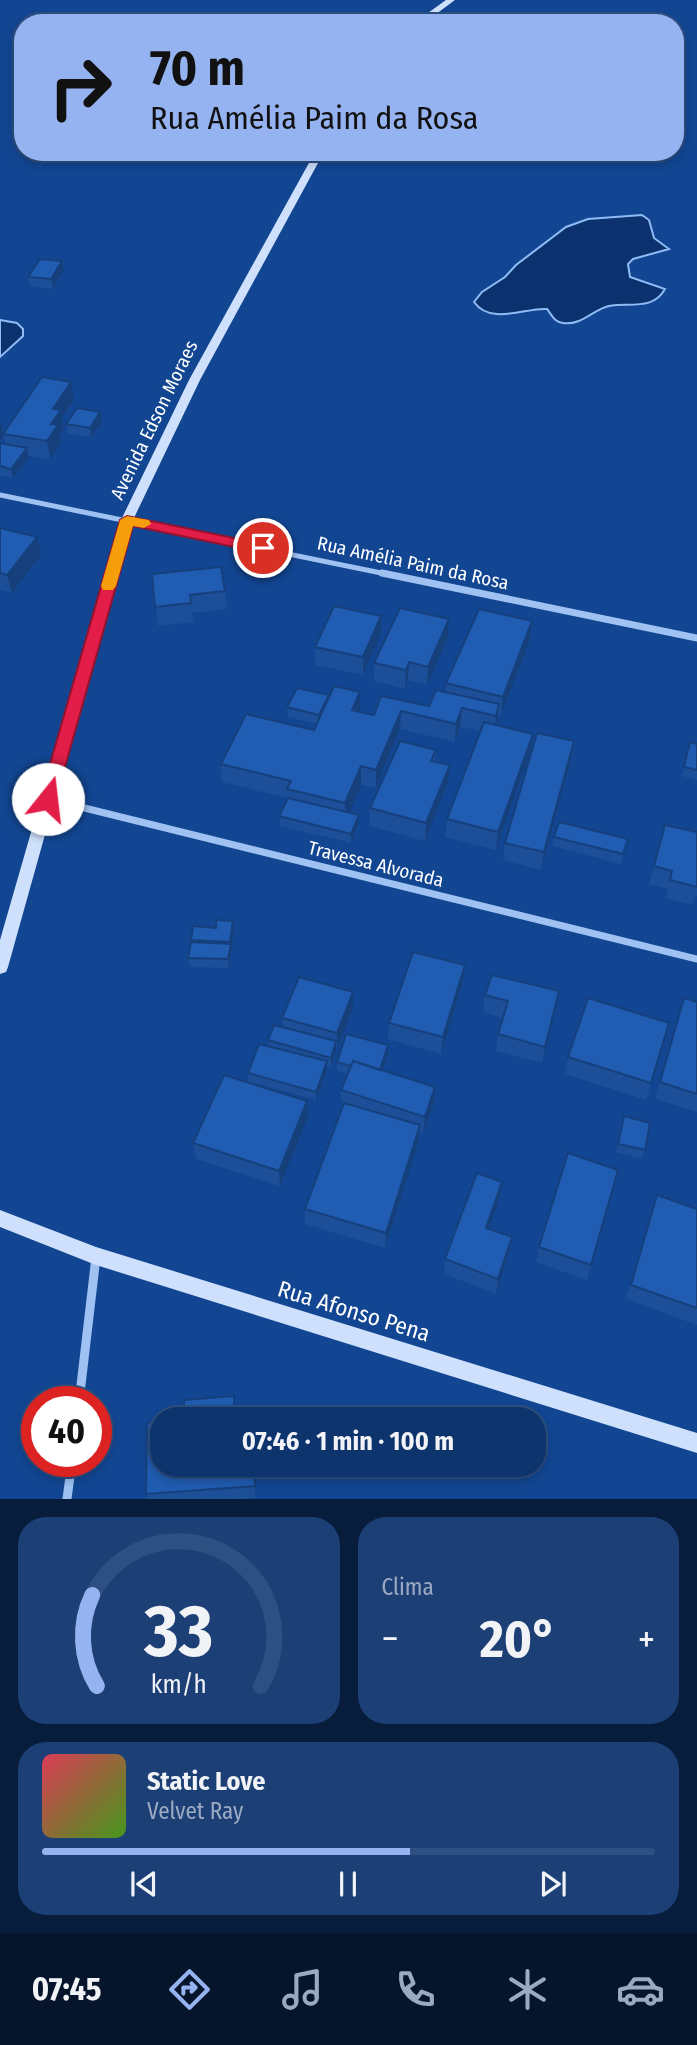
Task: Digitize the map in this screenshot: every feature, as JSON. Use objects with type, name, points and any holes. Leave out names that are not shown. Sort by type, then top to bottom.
[{"type":"street","points":[[431,14],[451,0]]},
{"type":"street","name":"Avenida Edson Moraes","points":[[0,967],[127,520],[156,454],[234,302],[315,161]]},
{"type":"street","name":"Rua Amélia Paim da Rosa","points":[[0,495],[697,638]]},
{"type":"street","name":"Travessa Alvorada","points":[[48,799],[697,959]]},
{"type":"street","name":"Rua Afonso Pena","points":[[0,1217],[96,1256],[697,1443]]},
{"type":"street","points":[[81,1386],[96,1256]]},
{"type":"street","points":[[67,1499],[70,1477]]},
{"type":"water","points":[[642,215],[649,220],[654,238],[669,249],[633,259],[628,264],[630,277],[665,289],[654,300],[640,304],[609,306],[570,323],[557,321],[547,309],[499,314],[481,309],[474,302],[482,292],[505,277],[516,265],[566,227],[588,219]]},
{"type":"water","points":[[0,320],[17,323],[23,329],[23,336],[0,357]]},
{"type":"building","points":[[40,259],[62,261],[51,279],[28,277]]},
{"type":"building","points":[[42,377],[71,382],[53,409],[61,410],[51,424],[58,425],[47,441],[3,434]]},
{"type":"building","points":[[77,408],[100,412],[90,428],[66,424]]},
{"type":"building","points":[[0,443],[27,448],[11,469],[0,466]]},
{"type":"building","points":[[0,528],[37,537],[7,575],[0,573]]},
{"type":"building","points":[[221,567],[225,591],[190,595],[191,603],[155,607],[152,574]]},
{"type":"building","points":[[334,606],[381,616],[363,657],[315,647]]},
{"type":"building","points":[[400,608],[449,619],[428,667],[409,662],[406,670],[374,663]]},
{"type":"building","points":[[479,609],[532,621],[503,697],[446,683]]},
{"type":"building","points":[[334,686],[360,692],[352,710],[374,715],[381,696],[429,706],[436,690],[499,704],[496,716],[462,708],[456,724],[401,711],[376,770],[361,766],[345,803],[287,789],[291,781],[221,764],[246,714],[314,730]]},
{"type":"building","points":[[297,688],[329,695],[319,715],[287,707]]},
{"type":"building","points":[[484,722],[533,734],[498,832],[447,819]]},
{"type":"building","points":[[537,733],[574,741],[544,852],[505,843]]},
{"type":"building","points":[[400,741],[436,750],[431,761],[450,765],[426,823],[370,808]]},
{"type":"building","points":[[690,742],[697,744],[697,770],[684,767]]},
{"type":"building","points":[[288,798],[359,815],[351,834],[279,816]]},
{"type":"building","points":[[559,822],[628,839],[623,854],[554,837]]},
{"type":"building","points":[[665,825],[697,832],[697,887],[670,880],[672,871],[654,866]]},
{"type":"building","points":[[216,920],[233,921],[230,942],[191,940],[193,926],[216,928]]},
{"type":"building","points":[[191,942],[231,944],[228,959],[188,958]]},
{"type":"building","points":[[413,952],[465,965],[443,1037],[389,1023]]},
{"type":"building","points":[[492,975],[559,991],[545,1047],[498,1034],[508,1001],[485,995]]},
{"type":"building","points":[[299,977],[353,992],[337,1033],[282,1018]]},
{"type":"building","points":[[588,998],[669,1023],[651,1083],[568,1057]]},
{"type":"building","points":[[684,998],[697,1002],[697,1094],[660,1082]]},
{"type":"building","points":[[274,1025],[336,1041],[331,1058],[268,1040]]},
{"type":"building","points":[[346,1034],[388,1045],[380,1070],[353,1061],[351,1066],[337,1062]]},
{"type":"building","points":[[259,1044],[327,1061],[316,1092],[248,1073]]},
{"type":"building","points":[[353,1061],[435,1087],[425,1117],[341,1090]]},
{"type":"building","points":[[224,1075],[307,1101],[279,1171],[193,1143]]},
{"type":"building","points":[[344,1103],[420,1125],[386,1233],[305,1209]]},
{"type":"building","points":[[624,1116],[650,1123],[645,1150],[618,1144]]},
{"type":"building","points":[[568,1153],[618,1170],[591,1265],[539,1247]]},
{"type":"building","points":[[477,1173],[502,1182],[486,1228],[512,1237],[498,1279],[445,1259]]},
{"type":"building","points":[[657,1195],[697,1209],[697,1308],[631,1285]]},
{"type":"building","points":[[234,1396],[234,1407],[184,1407],[184,1400]]},
{"type":"building","points":[[147,1423],[150,1423],[150,1477],[255,1477],[255,1486],[146,1494]]},
{"type":"slow traffic","points":[[108,586],[127,520],[144,524]]},
{"type":"route","points":[[48,799],[127,520],[263,548]]}]
